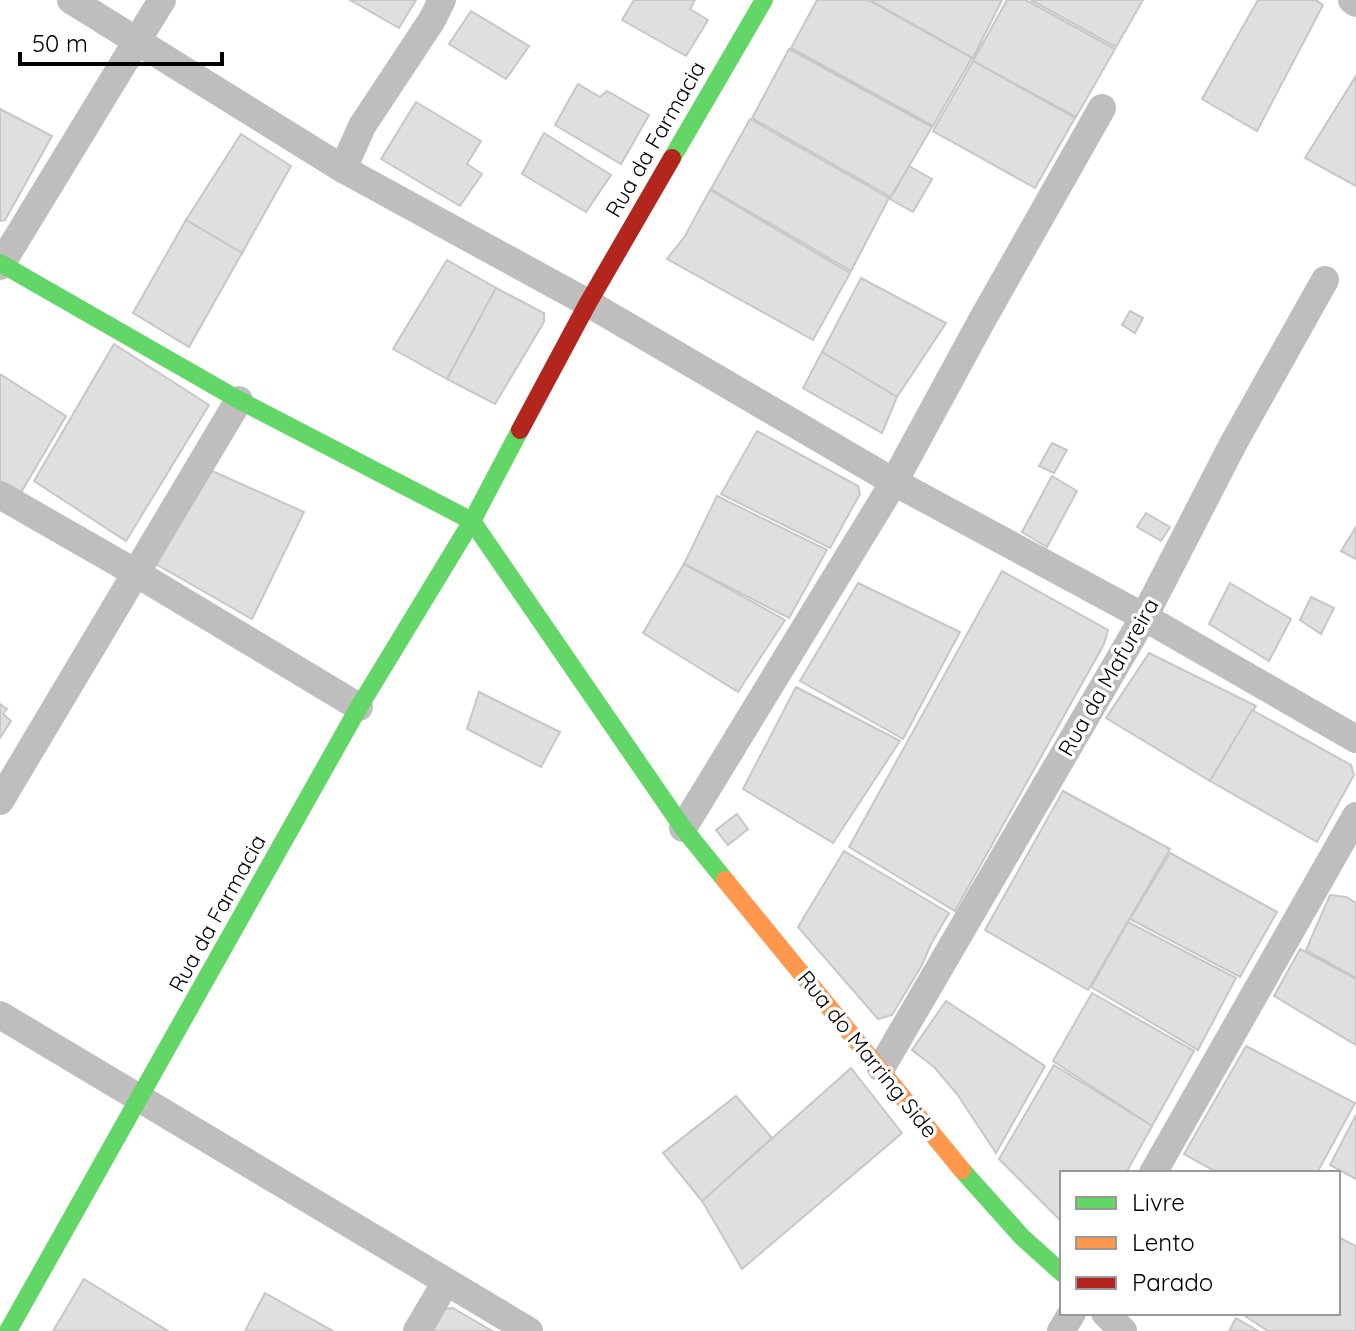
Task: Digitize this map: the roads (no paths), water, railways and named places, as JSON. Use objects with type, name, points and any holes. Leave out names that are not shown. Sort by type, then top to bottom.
[{"type":"street","points":[[71,0],[343,169],[588,303],[894,482],[1144,617],[1356,739]]},
{"type":"street","points":[[162,0],[0,265],[239,400],[472,521]]},
{"type":"street","points":[[343,169],[362,126],[442,0]]},
{"type":"street","name":"Rua da Farmacia","points":[[8,1331],[359,707],[472,521],[588,303],[764,0]]},
{"type":"street","points":[[683,828],[894,482],[1102,108]]},
{"type":"street","name":"Rua da Mafureira","points":[[881,1068],[1144,617],[1233,444],[1325,280]]},
{"type":"street","points":[[0,801],[239,400]]},
{"type":"street","points":[[0,495],[359,707]]},
{"type":"street","name":"Rua do Marring Side","points":[[472,521],[683,828],[960,1167],[1022,1237],[1060,1271]]},
{"type":"street","points":[[1154,1171],[1356,816]]},
{"type":"street","points":[[0,1015],[139,1101],[529,1331]]},
{"type":"street","points":[[417,1331],[446,1282]]},
{"type":"street","points":[[1107,1315],[1123,1331]]}]
